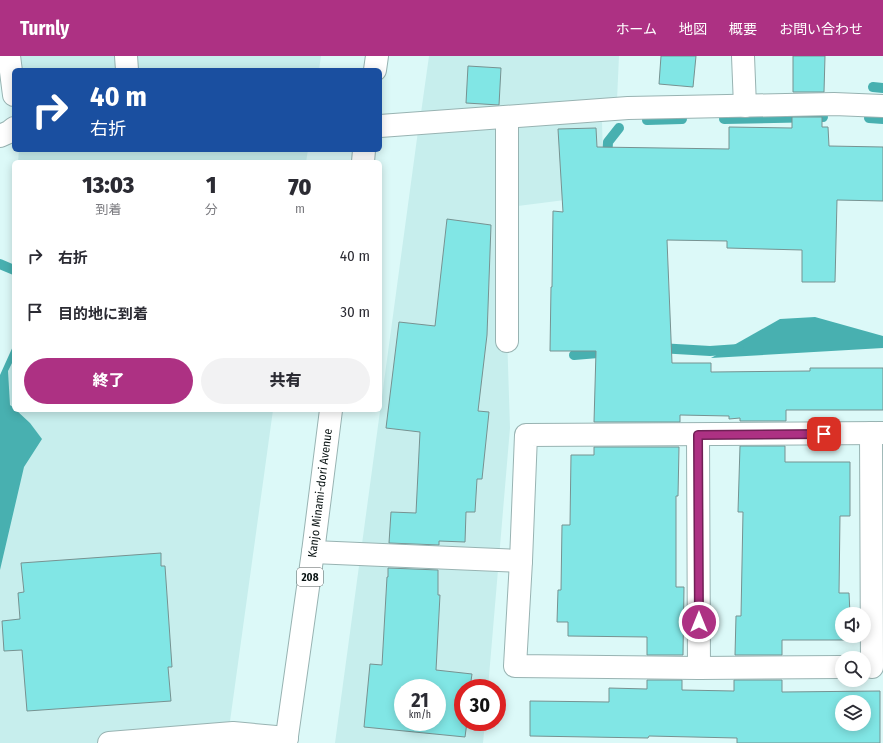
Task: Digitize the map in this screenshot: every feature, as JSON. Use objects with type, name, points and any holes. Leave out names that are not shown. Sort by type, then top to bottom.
[{"type":"main road","points":[[9,56],[12,79]]},
{"type":"main road","points":[[126,56],[127,68]]},
{"type":"main road","points":[[375,68],[377,56]]},
{"type":"main road","points":[[743,56],[745,106]]},
{"type":"main road","points":[[382,126],[628,108],[834,104],[883,106]]},
{"type":"main road","points":[[507,117],[508,341]]},
{"type":"main road","points":[[0,136],[12,130]]},
{"type":"main road","name":"Kanjo Minami-dori Avenue","points":[[286,741],[313,552],[331,412]]},
{"type":"main road","points":[[835,667],[699,668],[515,666],[526,435],[877,433],[873,667]]},
{"type":"main road","points":[[698,435],[699,668]]},
{"type":"main road","points":[[313,552],[521,561]]},
{"type":"main road","points":[[109,743],[233,733],[286,741]]},
{"type":"shaded area","points":[[17,56],[321,56],[319,68],[19,68]]},
{"type":"shaded area","points":[[429,56],[619,56],[617,100],[421,113]]},
{"type":"shaded area","points":[[602,122],[604,195],[503,208],[510,428],[489,679],[454,679],[454,731],[484,731],[483,743],[335,743],[380,412],[382,412],[382,396],[418,131]]},
{"type":"shaded area","points":[[19,152],[308,152],[306,160],[18,160]]},
{"type":"shaded area","points":[[12,356],[12,412],[273,412],[227,743],[0,743],[0,423],[5,375]]},
{"type":"water","points":[[815,317],[883,336],[883,348],[711,358],[780,319]]},
{"type":"water","points":[[12,348],[12,363],[8,371],[10,405],[12,406],[12,412],[18,412],[30,423],[42,439],[24,467],[0,570],[0,375]]},
{"type":"building","points":[[661,56],[696,56],[693,87],[659,84]]},
{"type":"building","points":[[793,56],[825,56],[824,92],[793,92]]},
{"type":"building","points":[[468,66],[501,68],[499,105],[466,103]]},
{"type":"building","points":[[792,117],[822,117],[822,127],[828,127],[829,146],[883,147],[883,201],[837,200],[835,282],[802,282],[802,250],[727,248],[727,241],[667,240],[672,363],[711,363],[711,372],[810,371],[810,368],[883,368],[883,410],[786,410],[786,421],[740,421],[740,418],[729,419],[729,416],[680,415],[680,422],[594,422],[596,351],[550,351],[553,211],[563,212],[558,129],[596,128],[597,147],[729,149],[729,127],[792,128]]},
{"type":"building","points":[[447,219],[491,225],[487,335],[478,411],[489,412],[482,479],[477,479],[475,512],[466,512],[465,542],[439,541],[439,545],[389,543],[391,512],[416,513],[420,432],[386,428],[399,322],[435,326]]},
{"type":"building","points":[[740,446],[785,446],[785,462],[850,462],[850,516],[840,516],[839,593],[849,593],[850,607],[835,607],[835,640],[782,640],[782,655],[735,655],[736,616],[741,616],[743,512],[738,512]]},
{"type":"building","points":[[594,447],[679,447],[678,496],[676,496],[676,587],[684,587],[683,655],[647,655],[647,637],[568,636],[568,622],[557,622],[558,590],[561,590],[562,525],[570,525],[571,455],[594,455]]},
{"type":"building","points":[[161,553],[161,566],[165,566],[172,667],[168,667],[171,701],[27,711],[22,650],[4,651],[2,621],[20,619],[18,593],[24,592],[21,563]]},
{"type":"building","points":[[388,568],[438,570],[438,595],[440,595],[436,670],[472,674],[471,679],[454,679],[454,731],[466,731],[465,737],[404,731],[446,731],[446,679],[394,679],[394,730],[364,727],[370,664],[382,665]]},
{"type":"building","points":[[647,680],[682,680],[682,690],[734,691],[734,680],[782,680],[782,692],[880,691],[880,743],[737,743],[737,738],[530,736],[530,701],[609,702],[609,688],[647,689]]},
{"type":"waterway","points":[[873,87],[883,88]]},
{"type":"waterway","points":[[724,119],[823,117]]},
{"type":"waterway","points":[[869,118],[883,119]]},
{"type":"waterway","points":[[647,120],[682,119]]},
{"type":"waterway","points":[[607,160],[608,142],[619,128]]},
{"type":"waterway","points":[[0,264],[12,269]]},
{"type":"waterway","points":[[574,355],[598,353],[608,347]]},
{"type":"waterway","points":[[659,348],[710,351],[739,349]]},
{"type":"route","points":[[699,622],[698,435],[824,434]]}]
